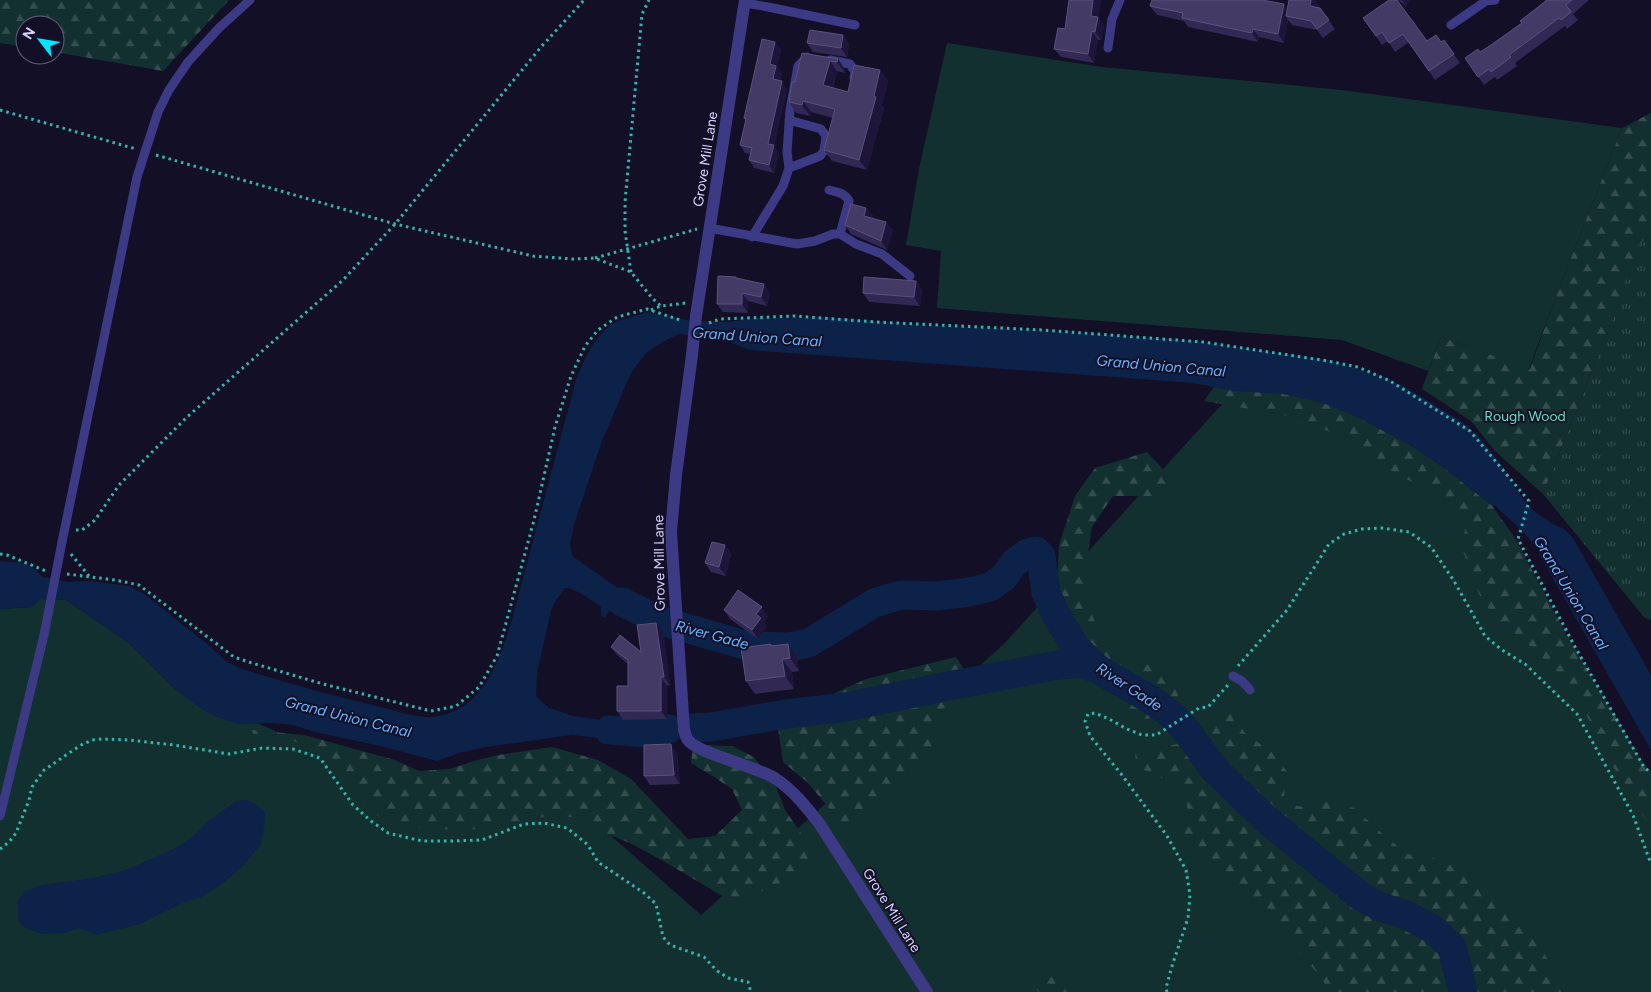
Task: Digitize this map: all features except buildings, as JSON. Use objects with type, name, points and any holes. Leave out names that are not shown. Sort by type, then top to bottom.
[{"type":"street","name":"Grove Mill Lane","points":[[745,2],[709,228],[676,474],[671,532],[684,730],[688,740],[702,750],[745,764],[776,779],[799,798],[819,822],[927,992]]},
{"type":"lane","points":[[0,816],[44,635],[137,177],[144,152],[168,90],[203,45],[250,0]]},
{"type":"lane","points":[[1108,48],[1112,20],[1120,0]]},
{"type":"lane","points":[[1451,25],[1486,0],[1495,0]]},
{"type":"lane","points":[[745,2],[855,25]]},
{"type":"lane","points":[[752,237],[783,186],[789,168],[787,152],[789,120],[798,66],[803,59],[808,57],[850,64],[855,72],[853,86]]},
{"type":"lane","points":[[789,120],[821,129],[826,136],[824,151],[820,156],[789,168]]},
{"type":"lane","points":[[829,190],[844,194],[849,201],[840,234]]},
{"type":"lane","points":[[709,228],[797,244],[815,241],[833,234],[840,234],[856,244],[882,254],[910,276]]},
{"type":"lane","points":[[1232,676],[1250,690]]},
{"type":"path","points":[[65,530],[82,530],[95,520],[120,485],[180,424],[343,280],[395,224],[541,47],[584,0]]},
{"type":"path","points":[[648,0],[642,14],[625,202],[625,231],[631,272],[652,298],[662,306]]},
{"type":"path","points":[[0,110],[395,224],[533,256],[573,260],[594,258],[694,230],[709,228]]},
{"type":"path","points":[[594,258],[631,272]]},
{"type":"path","points":[[650,310],[662,306],[685,303],[697,317]]},
{"type":"path","points":[[64,574],[139,585],[234,657],[350,691],[431,711],[456,706],[479,687],[497,656],[534,520],[555,427],[571,376],[585,346],[598,330],[617,317],[647,309],[674,317],[720,319],[795,316],[1043,330],[1203,342],[1358,367],[1390,382],[1470,431],[1529,501],[1518,539],[1574,645],[1644,767],[1651,773]]},
{"type":"path","points":[[1167,992],[1166,988],[1172,966],[1188,918],[1190,895],[1186,870],[1167,836],[1122,775],[1090,736],[1085,721],[1088,714],[1095,713],[1142,735],[1156,735],[1199,708],[1208,707],[1229,684],[1238,665],[1287,610],[1329,544],[1344,534],[1362,529],[1382,528],[1409,532],[1431,548],[1454,581],[1485,636],[1502,650],[1525,664],[1577,714],[1634,815],[1651,864]]},
{"type":"path","points":[[62,542],[89,577]]},
{"type":"path","points":[[0,554],[7,555],[48,572]]},
{"type":"path","points":[[0,849],[16,833],[32,787],[44,770],[81,745],[92,740],[102,739],[164,744],[229,754],[262,748],[293,749],[320,758],[353,805],[371,822],[388,833],[422,841],[450,841],[482,840],[524,824],[544,823],[567,828],[588,845],[598,862],[644,893],[656,904],[662,937],[670,944],[704,957],[716,970],[728,978],[748,982],[751,992]]},
{"type":"green space","points":[[0,0],[229,0],[163,71],[65,54],[65,15],[15,15],[15,45],[0,43]]},
{"type":"green space","points":[[947,43],[1102,67],[1342,90],[1622,128],[1529,369],[1441,337],[1428,371],[1342,340],[937,308],[941,251],[906,245],[919,169]]},
{"type":"green space","name":"Rough Wood","points":[[1651,113],[1651,244],[1641,241],[1607,333],[1543,494],[1495,451],[1471,421],[1422,389],[1441,337],[1530,369],[1553,304],[1622,128]]},
{"type":"green space","points":[[1641,240],[1651,244],[1651,620],[1644,617],[1543,494],[1607,333]]},
{"type":"green space","points":[[1219,380],[1323,397],[1404,438],[1483,493],[1515,538],[1563,628],[1641,760],[1651,772],[1651,827],[1611,764],[1570,687],[1529,645],[1494,617],[1479,594],[1463,551],[1467,520],[1434,493],[1396,474],[1351,442],[1300,418],[1204,401]]},
{"type":"green space","points":[[1234,391],[1468,487],[1491,505],[1651,790],[1651,992],[0,992],[0,609],[32,607],[40,599],[66,600],[129,643],[176,690],[239,724],[257,723],[467,815],[583,811],[701,915],[1004,644]]},
{"type":"green space","points":[[1147,452],[1169,476],[1169,496],[1113,496],[1092,527],[1086,565],[1086,599],[1099,632],[1119,656],[1157,667],[1177,692],[1180,702],[1162,717],[1143,719],[1097,686],[1091,645],[1057,586],[1059,545],[1075,496],[1095,468]]},
{"type":"green space","points":[[956,657],[965,671],[965,697],[938,711],[930,728],[934,751],[920,767],[892,783],[877,801],[866,819],[847,830],[808,783],[783,762],[778,728],[811,723],[824,698],[866,679]]},
{"type":"green space","points":[[1230,709],[1245,733],[1277,756],[1287,772],[1283,803],[1303,807],[1323,799],[1354,808],[1407,854],[1443,860],[1505,901],[1525,931],[1542,949],[1561,992],[1330,992],[1266,907],[1229,885],[1200,859],[1182,834],[1188,811],[1183,788],[1136,766],[1135,751],[1178,744],[1205,730]]},
{"type":"green space","points":[[252,730],[304,735],[395,760],[419,771],[450,769],[498,755],[552,747],[598,760],[631,779],[688,839],[715,836],[742,810],[732,789],[691,763],[693,745],[732,746],[754,757],[775,784],[785,810],[808,843],[814,868],[734,903],[634,845],[591,827],[574,817],[542,817],[497,827],[463,830],[421,828],[377,815],[354,792],[346,772],[286,736],[254,740]]},
{"type":"green space","points":[[1050,970],[1063,982],[1069,992],[1039,992],[1031,984]]},
{"type":"water","points":[[647,312],[692,321],[728,322],[755,318],[827,317],[922,325],[1187,340],[1328,360],[1382,376],[1405,387],[1461,421],[1478,436],[1499,462],[1525,502],[1535,512],[1564,529],[1573,538],[1651,675],[1651,750],[1539,554],[1534,534],[1528,521],[1519,511],[1491,505],[1444,468],[1408,444],[1359,418],[1323,403],[1283,394],[1234,391],[1193,383],[749,350],[722,339],[679,334],[647,352],[631,373],[602,441],[574,525],[570,543],[572,556],[628,595],[657,611],[658,620],[655,628],[616,611],[608,612],[605,618],[601,615],[601,607],[584,595],[565,588],[551,611],[537,673],[536,696],[549,708],[573,716],[644,726],[646,733],[644,739],[571,735],[486,747],[459,753],[437,761],[315,732],[294,725],[272,723],[239,724],[219,718],[200,708],[176,690],[129,643],[66,600],[40,599],[32,607],[0,609],[0,561],[27,563],[43,577],[68,582],[90,581],[129,586],[144,594],[227,662],[242,669],[328,694],[411,715],[434,717],[455,711],[480,691],[494,670],[503,646],[511,623],[576,380],[586,356],[600,334],[607,328],[614,323]]},
{"type":"water","points":[[246,800],[256,804],[265,812],[261,844],[244,865],[222,884],[201,897],[185,902],[140,924],[97,935],[79,928],[64,933],[41,934],[24,927],[18,921],[18,901],[24,891],[42,885],[93,878],[126,870],[176,848],[236,801]]},
{"type":"waterway","name":"Grand Union Canal","points":[[1497,495],[1531,527],[1545,544]]},
{"type":"waterway","name":"River Gade","points":[[622,602],[658,620],[748,646],[789,647],[809,643],[874,603],[901,595],[936,596],[970,592],[990,587],[1004,577],[1015,562],[1026,554],[1036,551],[1041,556],[1046,593],[1056,615],[1077,649],[1098,669],[1153,701],[1173,716],[1192,738],[1214,769],[1266,819],[1360,896],[1381,907],[1406,915],[1433,929],[1452,947],[1463,992]]},
{"type":"waterway","points":[[691,728],[711,727],[786,714],[846,707],[1059,665],[1080,663],[1098,669]]},
{"type":"waterway","points":[[609,730],[646,733],[669,729]]}]
